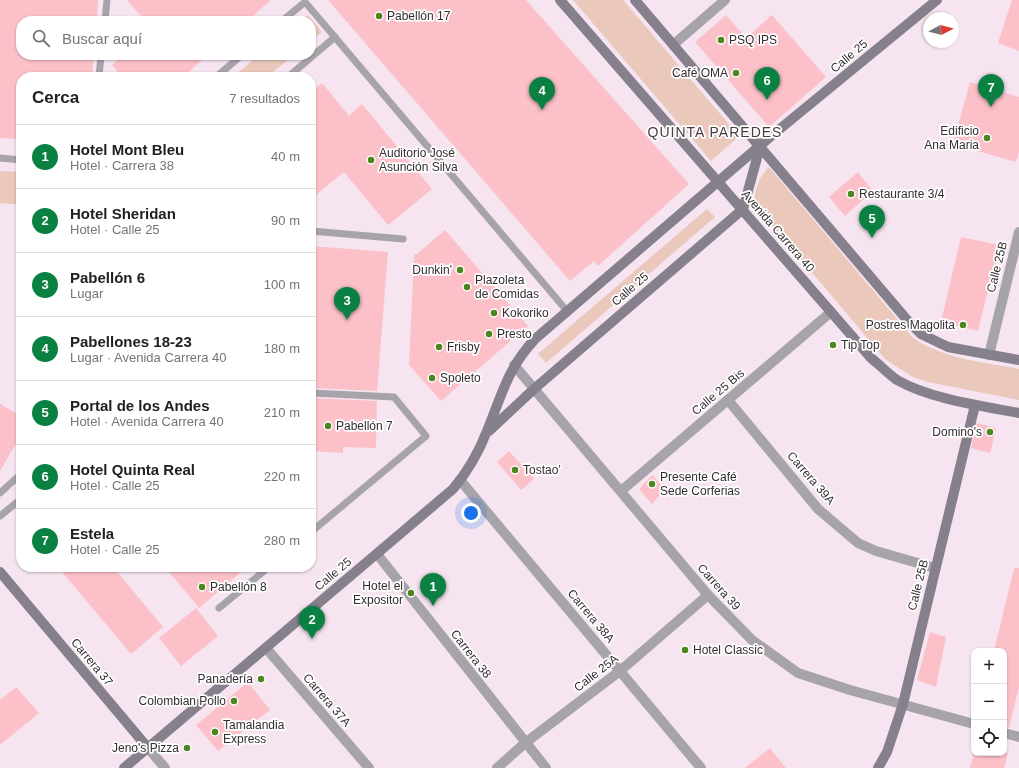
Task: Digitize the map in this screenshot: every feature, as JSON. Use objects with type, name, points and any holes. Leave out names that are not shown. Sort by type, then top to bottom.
[{"type":"street","name":"Avenida Carrera 40","points":[[560,0],[871,358],[896,379],[921,390],[975,405],[1019,413]]},
{"type":"street","points":[[635,0],[908,321],[921,334],[948,347],[1019,360]]},
{"type":"street","points":[[673,45],[725,0]]},
{"type":"street","name":"Calle 25","points":[[124,768],[447,496],[474,460],[486,433],[503,386],[523,351],[535,339],[760,146],[937,0]]},
{"type":"street","points":[[743,209],[760,146]]},
{"type":"street","name":"Calle 25","points":[[486,433],[534,389],[743,209]]},
{"type":"street","name":"Calle 25B","points":[[988,355],[1019,232]]},
{"type":"street","name":"Calle 25 Bis","points":[[621,491],[831,312]]},
{"type":"street","name":"Carrera 39","points":[[514,365],[708,596],[752,640],[798,673],[850,690],[971,723]]},
{"type":"street","name":"Carrera 39A","points":[[728,400],[818,509],[858,542],[876,552],[936,568]]},
{"type":"street","name":"Calle 25B","points":[[878,768],[887,752],[903,704],[975,405]]},
{"type":"street","name":"Carrera 38A","points":[[460,480],[701,768]]},
{"type":"street","name":"Carrera 38","points":[[377,554],[546,768]]},
{"type":"street","name":"Carrera 37","points":[[0,572],[165,768]]},
{"type":"street","name":"Calle 25A","points":[[497,768],[525,743],[620,671],[708,596]]},
{"type":"street","name":"Carrera 37A","points":[[266,648],[368,768]]},
{"type":"street","points":[[1007,734],[1019,737]]},
{"type":"lane","points":[[105,16],[107,0]]},
{"type":"lane","points":[[288,16],[305,2],[567,311]]},
{"type":"lane","points":[[316,53],[335,37]]},
{"type":"lane","points":[[99,72],[101,60]]},
{"type":"lane","points":[[222,72],[236,60]]},
{"type":"lane","points":[[294,72],[308,60]]},
{"type":"lane","points":[[0,158],[16,160]]},
{"type":"lane","points":[[316,231],[403,239]]},
{"type":"lane","points":[[316,393],[394,397],[426,436],[316,528]]},
{"type":"lane","points":[[0,493],[16,481]]},
{"type":"lane","points":[[0,516],[16,503]]},
{"type":"lane","points":[[219,608],[263,572]]},
{"type":"shaded area","points":[[573,0],[623,0],[739,136],[711,161]]},
{"type":"shaded area","points":[[316,25],[322,32],[316,37]]},
{"type":"shaded area","points":[[253,60],[288,60],[273,72],[239,72]]},
{"type":"shaded area","points":[[769,167],[913,338],[938,351],[964,359],[1019,369],[1019,400],[928,382],[913,377],[886,360],[754,204],[758,184]]},
{"type":"shaded area","points":[[0,171],[16,172],[16,205],[0,203]]},
{"type":"shaded area","points":[[707,209],[715,217],[546,363],[538,354]]},
{"type":"building","points":[[0,0],[98,0],[97,16],[16,16],[16,60],[94,60],[92,72],[16,72],[16,139],[0,138]]},
{"type":"building","points":[[127,0],[271,0],[253,16],[141,16]]},
{"type":"building","points":[[328,0],[526,0],[689,184],[598,266],[594,261],[570,281]]},
{"type":"building","points":[[1012,0],[1019,0],[1019,51],[998,43]]},
{"type":"building","points":[[726,15],[746,38],[772,15],[826,77],[769,127],[695,42]]},
{"type":"building","points":[[118,60],[202,60],[189,72],[118,72],[112,65]]},
{"type":"building","points":[[970,82],[1019,97],[1019,152],[1016,162],[953,144]]},
{"type":"building","name":"Auditorio José Asunción Silva","points":[[322,83],[349,116],[362,104],[432,189],[388,225],[344,172],[316,195],[316,88]]},
{"type":"building","name":"Restaurante 3/4","points":[[858,172],[873,191],[845,216],[829,197]]},
{"type":"building","name":"Plazoleta de Comidas","points":[[445,230],[528,326],[441,401],[409,365],[414,254],[417,254]]},
{"type":"building","points":[[961,237],[999,245],[978,331],[941,322]]},
{"type":"building","points":[[316,246],[388,252],[377,391],[316,388]]},
{"type":"building","points":[[316,398],[377,401],[376,448],[343,447],[343,453],[316,451]]},
{"type":"building","points":[[0,404],[16,413],[16,444],[0,471]]},
{"type":"building","points":[[977,423],[996,428],[990,453],[971,448]]},
{"type":"building","name":"Tostao’","points":[[509,451],[534,479],[521,490],[497,462]]},
{"type":"building","name":"Presente Café Sede Corferias","points":[[652,475],[665,489],[652,504],[639,489]]},
{"type":"building","points":[[1014,568],[1019,568],[1019,687],[1009,728],[1007,728],[1007,648],[995,648]]},
{"type":"building","points":[[62,572],[117,572],[163,627],[131,654]]},
{"type":"building","name":"Pabellón 8","points":[[169,572],[241,572],[199,608]]},
{"type":"building","points":[[196,608],[218,636],[181,666],[159,638]]},
{"type":"building","points":[[930,632],[946,637],[936,687],[917,680]]},
{"type":"building","points":[[248,682],[270,710],[218,751],[196,725]]},
{"type":"building","points":[[16,687],[39,713],[0,745],[0,700]]},
{"type":"building","points":[[770,748],[786,768],[745,768]]},
{"type":"building","points":[[1008,753],[1004,768],[970,768],[973,756],[1007,756]]},
{"type":"place","name":"Pabellón 17","points":[[379,16]]},
{"type":"place","name":"PSQ IPS","points":[[721,40]]},
{"type":"place","name":"Café OMA","points":[[736,73]]},
{"type":"place","name":"Hotel Quinta Real","points":[[767,100]]},
{"type":"place","name":"Estela","points":[[991,107]]},
{"type":"place","name":"Pabellones 18-23","points":[[542,110]]},
{"type":"place","name":"Edificio Ana Maria","points":[[987,138]]},
{"type":"place","name":"Auditorio José Asunción Silva","points":[[371,160]]},
{"type":"place","name":"Restaurante 3/4","points":[[851,194]]},
{"type":"place","name":"Portal de los Andes","points":[[872,238]]},
{"type":"place","name":"Dunkin'","points":[[460,270]]},
{"type":"place","name":"Plazoleta de Comidas","points":[[467,287]]},
{"type":"place","name":"Kokoriko","points":[[494,313]]},
{"type":"place","name":"Pabellón 6","points":[[347,320]]},
{"type":"place","name":"Postres Magolita","points":[[963,325]]},
{"type":"place","name":"Presto","points":[[489,334]]},
{"type":"place","name":"Tip Top","points":[[833,345]]},
{"type":"place","name":"Frisby","points":[[439,347]]},
{"type":"place","name":"Spoleto","points":[[432,378]]},
{"type":"place","name":"Pabellón 7","points":[[328,426]]},
{"type":"place","name":"Domino's","points":[[990,432]]},
{"type":"place","name":"Tostao’","points":[[515,470]]},
{"type":"place","name":"Presente Café Sede Corferias","points":[[652,484]]},
{"type":"place","name":"Pabellón 8","points":[[202,587]]},
{"type":"place","name":"Hotel el Expositor","points":[[411,593]]},
{"type":"place","name":"Hotel Mont Bleu","points":[[433,606]]},
{"type":"place","name":"Hotel Sheridan","points":[[312,639]]},
{"type":"place","name":"Hotel Classic","points":[[685,650]]},
{"type":"place","name":"Panadería","points":[[261,679]]},
{"type":"place","name":"Colombian Pollo","points":[[234,701]]},
{"type":"place","name":"Tamalandia Express","points":[[215,732]]},
{"type":"place","name":"Jeno's Pizza","points":[[187,748]]},
{"type":"district","name":"QUINTA PAREDES","points":[[715,132]]}]
